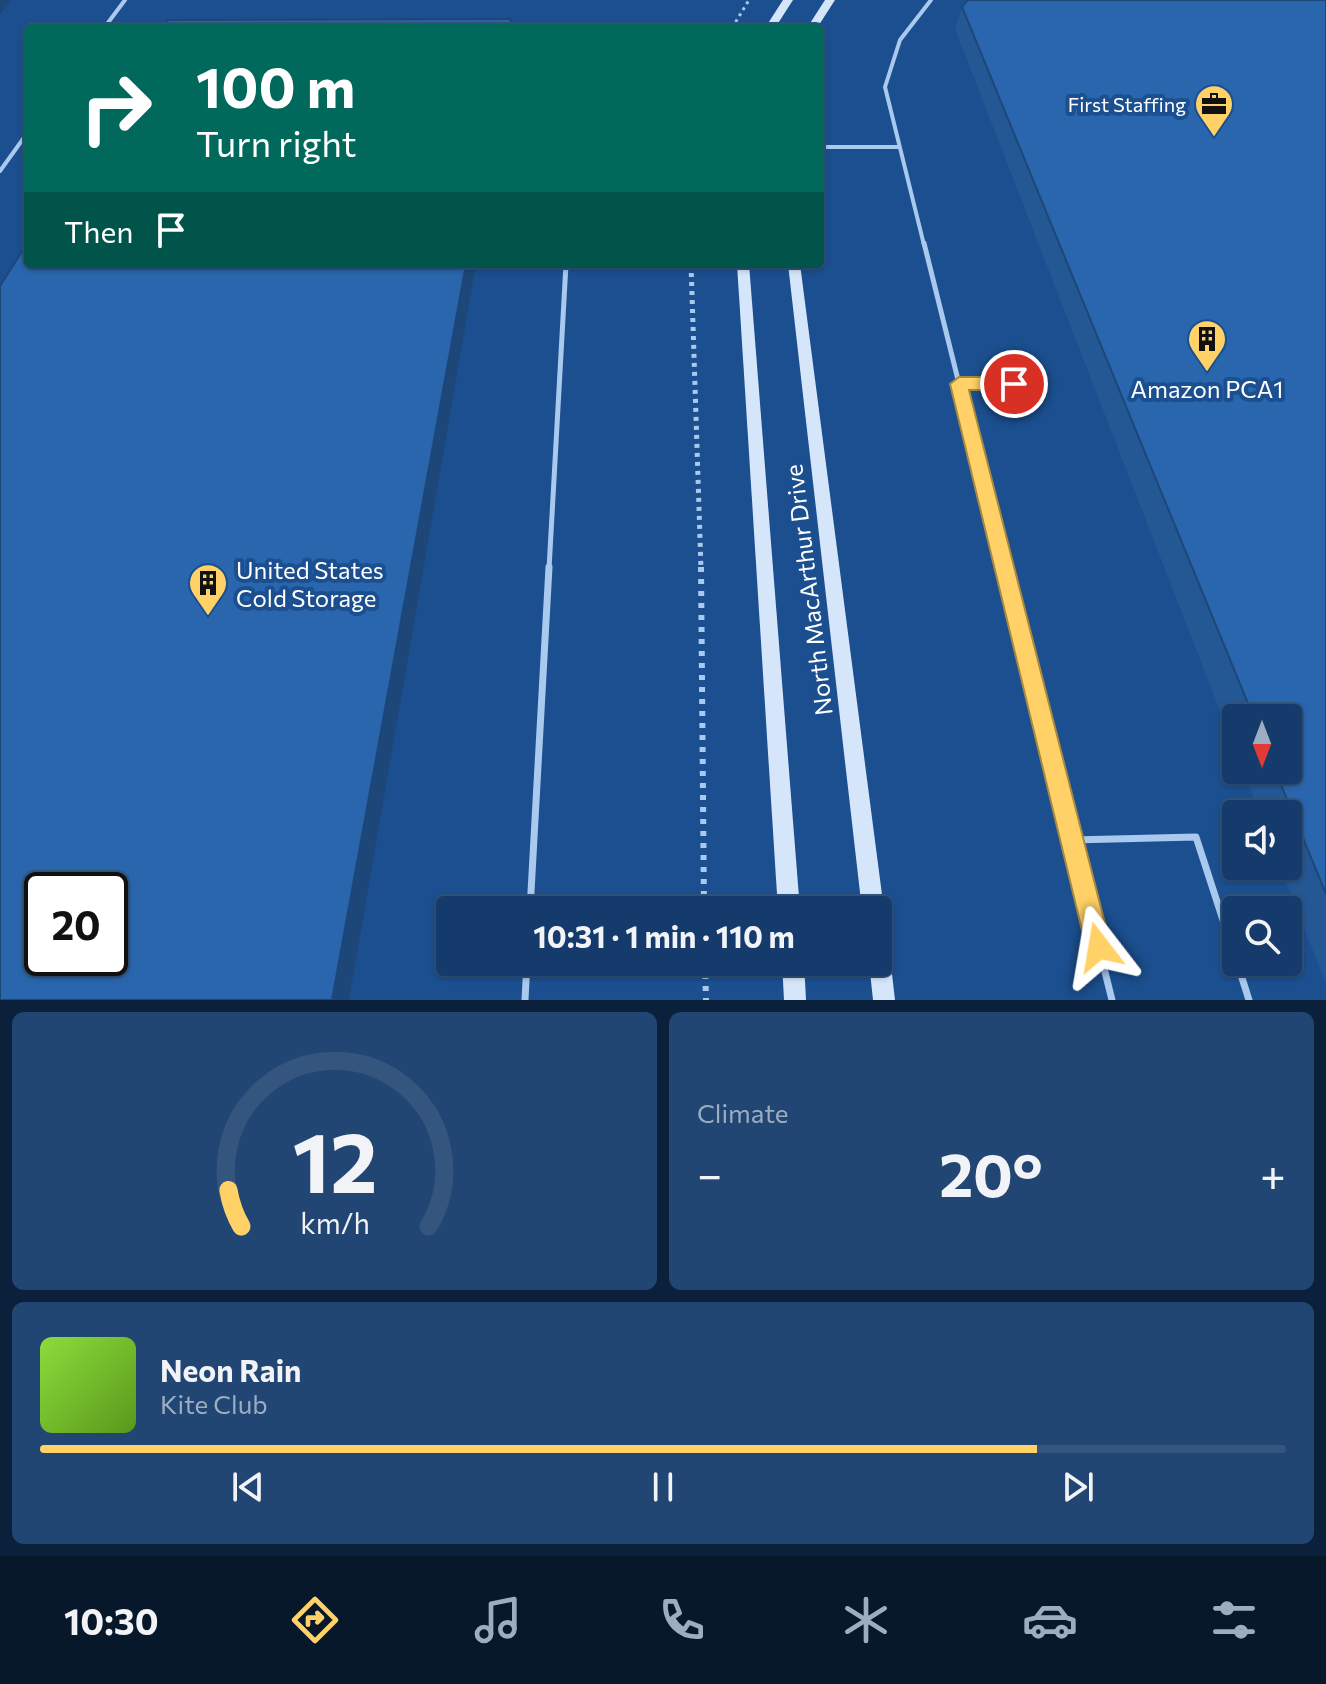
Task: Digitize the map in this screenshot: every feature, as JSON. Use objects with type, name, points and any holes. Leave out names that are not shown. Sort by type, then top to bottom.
[{"type":"main road","points":[[773,24],[788,0]]},
{"type":"main road","points":[[815,24],[830,0]]},
{"type":"main road","name":"North MacArthur Drive","points":[[743,268],[788,896]]},
{"type":"main road","name":"North MacArthur Drive","points":[[794,268],[871,896]]},
{"type":"main road","points":[[794,976],[795,1000]]},
{"type":"main road","points":[[881,976],[884,1000]]},
{"type":"lane","points":[[107,24],[125,0]]},
{"type":"lane","points":[[931,0],[900,40],[885,87],[1112,1000]]},
{"type":"lane","points":[[0,171],[24,138]]},
{"type":"lane","points":[[824,147],[899,147]]},
{"type":"lane","points":[[531,896],[566,268]]},
{"type":"lane","points":[[959,384],[1042,384]]},
{"type":"lane","points":[[1072,840],[1196,837],[1222,918]]},
{"type":"lane","points":[[525,1000],[526,976]]},
{"type":"lane","points":[[1241,976],[1249,1000]]},
{"type":"path","points":[[734,24],[749,0]]},
{"type":"path","points":[[691,268],[701,532],[704,896]]},
{"type":"path","points":[[705,976],[706,1000]]},
{"type":"building","name":"Amazon PCA1","points":[[968,0],[1326,0],[1326,894],[1302,836],[1302,800],[1287,800],[1281,784],[1302,784],[1302,704],[1248,704],[962,7]]},
{"type":"building","points":[[511,19],[510,24],[166,24],[168,20]]},
{"type":"building","name":"United States Cold Storage","points":[[24,248],[24,268],[465,268],[332,1000],[0,1000],[0,286]]},
{"type":"place","name":"First Staffing","points":[[1214,138]]},
{"type":"place","name":"Amazon PCA1","points":[[1207,373]]},
{"type":"place","name":"United States Cold Storage","points":[[208,617]]},
{"type":"route","points":[[1014,384],[959,384],[1099,947]]}]
